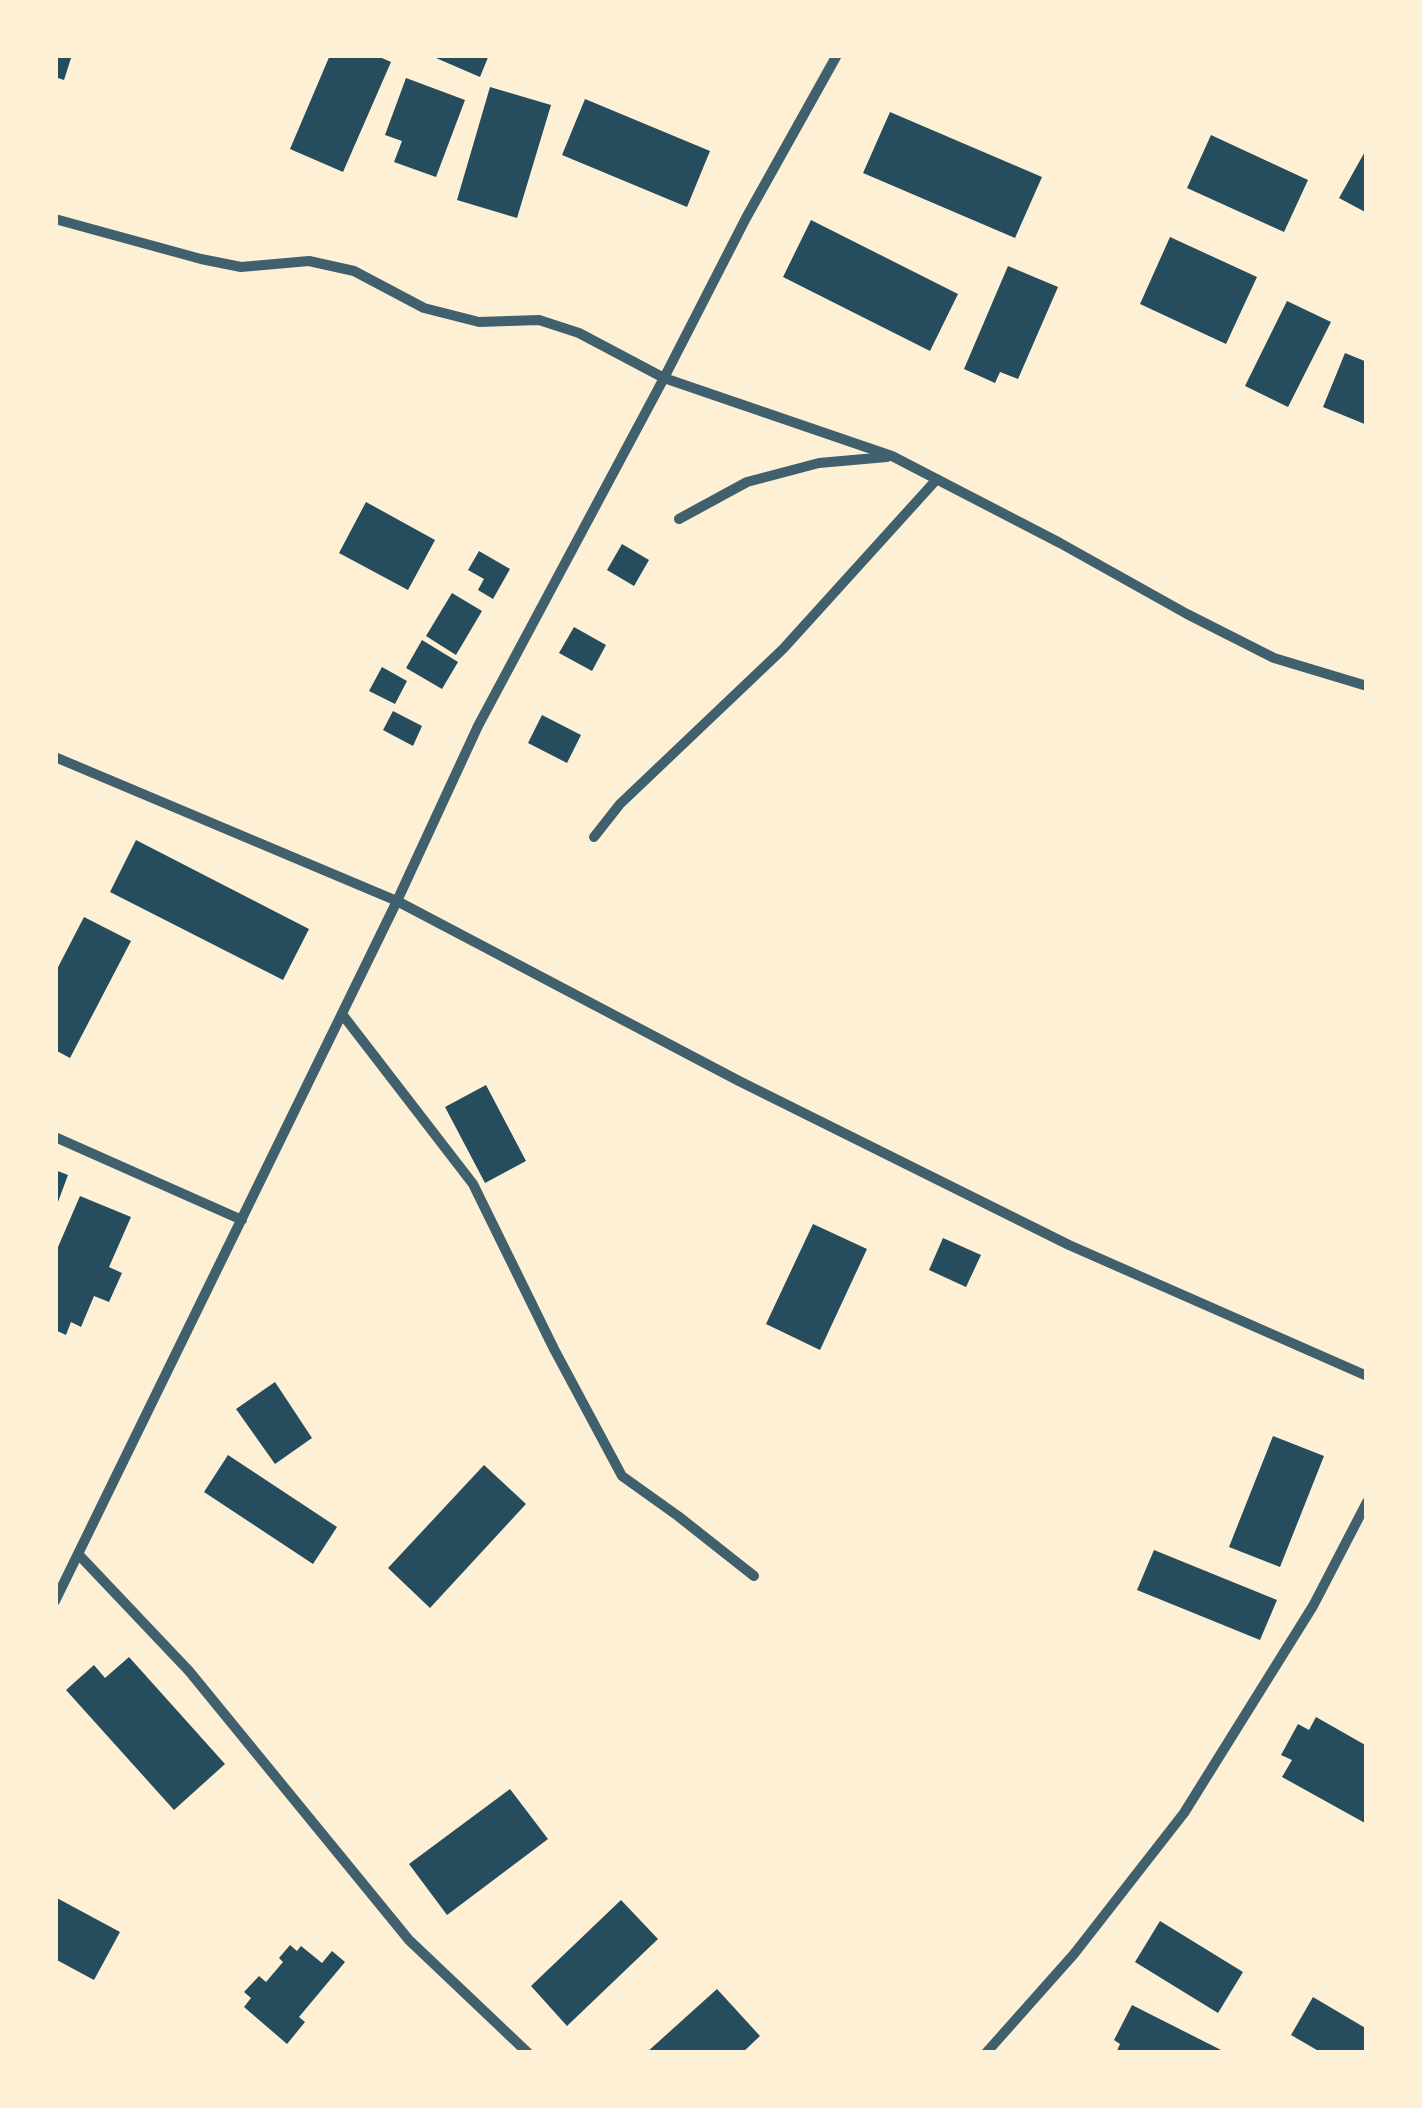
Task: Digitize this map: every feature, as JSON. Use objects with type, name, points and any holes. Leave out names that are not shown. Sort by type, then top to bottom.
[{"type":"street","points":[[55,1601],[478,726],[746,218],[837,55]]},
{"type":"street","points":[[55,218],[201,260],[241,267],[309,261],[354,271],[424,308],[479,322],[539,320],[578,332],[664,378],[892,456],[1274,658],[1367,686]]},
{"type":"street","points":[[679,519],[747,482],[819,463],[892,456]]},
{"type":"street","points":[[594,837],[620,804],[784,649],[937,480]]},
{"type":"street","points":[[55,757],[396,901],[722,1072],[1068,1245],[1367,1376]]},
{"type":"street","points":[[342,1014],[473,1184],[554,1350],[622,1476],[754,1576]]},
{"type":"street","points":[[55,1137],[242,1220]]},
{"type":"street","points":[[986,2053],[1074,1954],[1184,1813],[1313,1606],[1367,1502]]},
{"type":"street","points":[[79,1555],[190,1671],[409,1940],[528,2053]]},
{"type":"building","points":[[55,55],[72,55],[64,80],[55,77]]},
{"type":"building","points":[[330,55],[375,55],[391,62],[343,172],[290,149]]},
{"type":"building","points":[[429,55],[489,55],[480,77]]},
{"type":"building","points":[[406,78],[465,100],[436,177],[394,162],[402,141],[385,135]]},
{"type":"building","points":[[490,87],[551,105],[517,218],[457,200]]},
{"type":"building","points":[[585,99],[710,151],[687,207],[562,155]]},
{"type":"building","points":[[890,112],[1042,177],[1015,238],[863,173]]},
{"type":"building","points":[[1211,135],[1308,180],[1284,232],[1187,188]]},
{"type":"building","points":[[1367,148],[1367,213],[1339,198]]},
{"type":"building","points":[[811,220],[958,294],[930,351],[783,277]]},
{"type":"building","points":[[1170,237],[1257,277],[1226,344],[1140,304]]},
{"type":"building","points":[[1008,266],[1058,287],[1018,379],[1000,372],[995,383],[964,369]]},
{"type":"building","points":[[1287,301],[1331,322],[1288,407],[1245,386]]},
{"type":"building","points":[[1345,353],[1367,362],[1367,425],[1323,407]]},
{"type":"building","points":[[366,502],[435,540],[408,590],[339,553]]},
{"type":"building","points":[[622,544],[649,560],[634,586],[607,570]]},
{"type":"building","points":[[479,551],[510,569],[493,599],[478,590],[484,579],[468,570]]},
{"type":"building","points":[[452,593],[482,611],[456,655],[426,636]]},
{"type":"building","points":[[574,627],[606,645],[592,671],[559,653]]},
{"type":"building","points":[[422,640],[458,662],[442,689],[406,668]]},
{"type":"building","points":[[382,667],[407,681],[395,704],[369,691]]},
{"type":"building","points":[[393,711],[422,726],[413,746],[383,730]]},
{"type":"building","points":[[542,715],[581,735],[567,763],[528,743]]},
{"type":"building","points":[[136,840],[309,929],[283,980],[110,892]]},
{"type":"building","points":[[84,917],[131,941],[70,1058],[55,1050],[55,973]]},
{"type":"building","points":[[486,1085],[526,1161],[485,1183],[445,1107]]},
{"type":"building","points":[[55,1170],[68,1175],[55,1210]]},
{"type":"building","points":[[80,1196],[131,1217],[109,1267],[122,1273],[109,1302],[94,1296],[81,1327],[71,1322],[66,1335],[55,1330],[55,1254]]},
{"type":"building","points":[[813,1224],[867,1249],[820,1350],[766,1324]]},
{"type":"building","points":[[943,1238],[981,1255],[966,1287],[929,1270]]},
{"type":"building","points":[[275,1382],[312,1438],[275,1464],[236,1409]]},
{"type":"building","points":[[1273,1436],[1324,1456],[1280,1567],[1229,1547]]},
{"type":"building","points":[[228,1455],[337,1527],[313,1564],[204,1492]]},
{"type":"building","points":[[484,1465],[526,1504],[430,1608],[388,1568]]},
{"type":"building","points":[[1154,1550],[1277,1600],[1260,1640],[1137,1590]]},
{"type":"building","points":[[129,1657],[225,1764],[174,1810],[66,1690],[94,1665],[105,1678]]},
{"type":"building","points":[[1316,1717],[1367,1746],[1365,1823],[1282,1777],[1292,1760],[1281,1755],[1298,1724],[1309,1730]]},
{"type":"building","points":[[510,1789],[548,1839],[447,1915],[409,1864]]},
{"type":"building","points":[[55,1897],[120,1932],[94,1980],[55,1959]]},
{"type":"building","points":[[621,1900],[658,1939],[567,2026],[531,1986]]},
{"type":"building","points":[[1160,1921],[1243,1972],[1218,2013],[1135,1962]]},
{"type":"building","points":[[290,1945],[297,1951],[301,1946],[322,1963],[332,1951],[345,1962],[299,2017],[305,2022],[287,2044],[244,2007],[251,1998],[244,1992],[259,1976],[266,1982],[283,1962],[279,1958]]},
{"type":"building","points":[[717,1989],[760,2036],[742,2053],[646,2053]]},
{"type":"building","points":[[1313,1997],[1367,2029],[1367,2053],[1322,2053],[1291,2035]]},
{"type":"building","points":[[1132,2005],[1227,2053],[1116,2053],[1120,2044],[1114,2040]]}]
